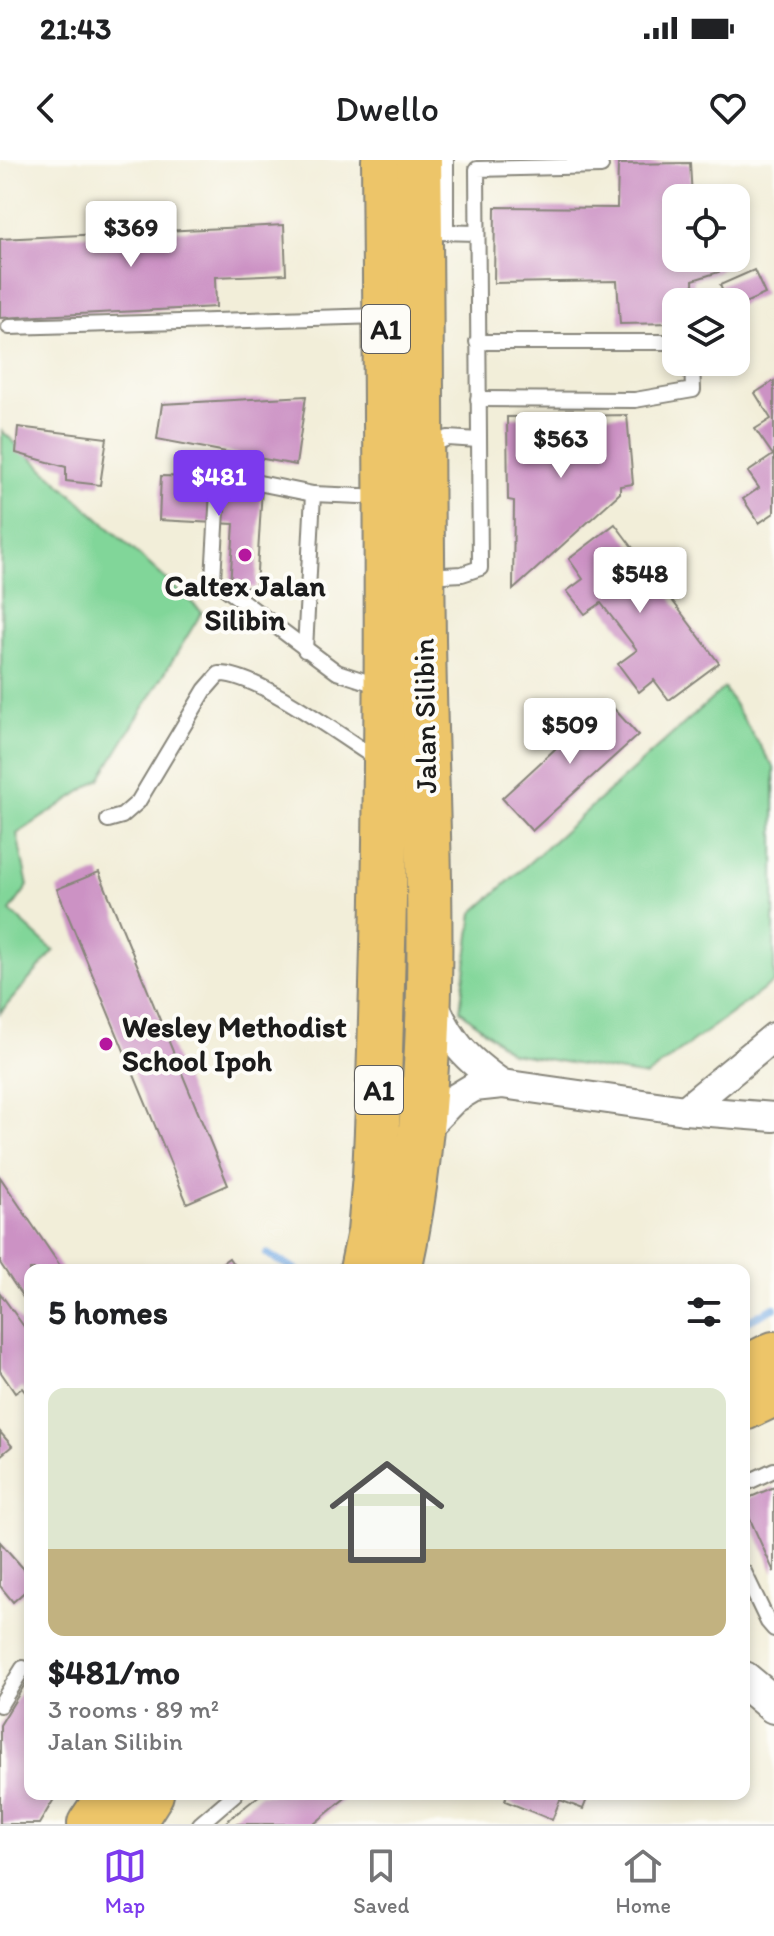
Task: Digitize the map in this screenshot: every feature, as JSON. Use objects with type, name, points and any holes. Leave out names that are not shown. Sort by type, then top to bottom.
[{"type":"main road","name":"Jalan Silibin","points":[[384,160],[387,497],[430,992],[419,1134],[400,1264]]},
{"type":"main road","name":"Jalan Silibin","points":[[363,1264],[370,1232],[375,1176],[387,766],[405,688],[423,576],[422,449],[433,232],[419,160]]},
{"type":"main road","points":[[383,948],[402,1044],[414,1058],[427,1060]]},
{"type":"main road","points":[[750,1366],[774,1354]]},
{"type":"main road","points":[[750,1405],[774,1394]]},
{"type":"main road","points":[[90,1824],[106,1800]]},
{"type":"main road","points":[[132,1824],[147,1800]]},
{"type":"street","points":[[430,992],[454,1044],[474,1065],[502,1084]]},
{"type":"street","points":[[685,1110],[774,1037]]},
{"type":"street","points":[[419,1134],[454,1099],[474,1087],[502,1084],[685,1110],[774,1117]]},
{"type":"street","points":[[750,1685],[774,1705]]},
{"type":"street","points":[[750,1712],[774,1729]]},
{"type":"lane","points":[[446,160],[433,232],[477,233]]},
{"type":"lane","points":[[423,576],[462,574],[480,568],[477,169],[601,166]]},
{"type":"lane","points":[[9,327],[385,316]]},
{"type":"lane","points":[[477,342],[662,342]]},
{"type":"lane","points":[[478,399],[635,400],[693,390],[692,376]]},
{"type":"lane","points":[[422,449],[448,438],[478,440]]},
{"type":"lane","points":[[387,497],[313,494],[219,475],[213,579],[337,672],[361,682],[405,688]]},
{"type":"lane","points":[[305,650],[313,494]]},
{"type":"lane","points":[[108,820],[122,816],[138,802],[205,690],[219,674],[230,674],[265,688],[387,766]]},
{"type":"lane","points":[[750,1481],[774,1470]]},
{"type":"lane","points":[[750,1584],[774,1629]]},
{"type":"lane","points":[[0,1705],[23,1668]]},
{"type":"lane","points":[[200,1824],[228,1800]]},
{"type":"green space","points":[[2,431],[202,612],[100,779],[17,834],[28,886],[10,911],[54,951],[0,1013]]},
{"type":"green space","points":[[724,688],[774,768],[774,982],[646,1076],[511,1053],[460,1010],[473,913]]},
{"type":"building","points":[[690,163],[691,184],[662,184],[662,272],[719,272],[693,280],[693,288],[662,288],[662,323],[620,324],[617,281],[494,283],[495,207],[617,208],[618,164]]},
{"type":"building","points":[[284,225],[286,274],[215,277],[216,307],[0,318],[0,239]]},
{"type":"building","points":[[754,270],[765,294],[750,301],[750,288],[721,288],[720,285]]},
{"type":"building","points":[[774,381],[774,513],[759,523],[743,499],[759,488],[748,472],[773,455],[755,429],[771,419],[755,393]]},
{"type":"building","points":[[306,396],[296,465],[157,439],[162,404]]},
{"type":"building","points":[[627,415],[633,484],[620,486],[620,493],[513,590],[514,501],[508,500],[507,417]]},
{"type":"building","points":[[18,427],[107,438],[100,485],[66,481],[66,467],[16,453]]},
{"type":"building","name":"Caltex Jalan Silibin","points":[[161,476],[191,477],[191,484],[262,488],[256,588],[230,586],[234,524],[159,520]]},
{"type":"building","points":[[615,524],[719,663],[669,700],[654,680],[639,692],[618,664],[637,650],[601,603],[585,614],[567,591],[583,579],[569,559]]},
{"type":"building","points":[[607,701],[638,735],[532,831],[502,798]]},
{"type":"building","points":[[99,872],[228,1185],[187,1203],[57,889]]},
{"type":"building","points":[[0,1177],[59,1264],[24,1264],[24,1299],[0,1263]]},
{"type":"building","points":[[0,1293],[24,1327],[24,1390],[22,1388],[15,1393],[0,1371]]},
{"type":"building","points":[[0,1432],[12,1446],[0,1456]]},
{"type":"building","points":[[774,1487],[774,1572],[750,1519],[750,1497]]},
{"type":"building","points":[[0,1542],[24,1569],[24,1592],[13,1602],[0,1586]]},
{"type":"building","points":[[24,1686],[24,1800],[53,1800],[39,1824],[0,1824],[0,1725]]},
{"type":"building","points":[[254,1800],[343,1800],[314,1824],[226,1822]]},
{"type":"building","points":[[505,1800],[560,1800],[552,1820]]},
{"type":"building","points":[[560,1800],[587,1800],[583,1809]]},
{"type":"waterway","points":[[267,1254],[285,1264]]},
{"type":"waterway","points":[[750,1320],[774,1308]]},
{"type":"place","name":"Caltex Jalan Silibin","points":[[245,555]]},
{"type":"place","name":"Wesley Methodist School Ipoh","points":[[106,1044]]}]
